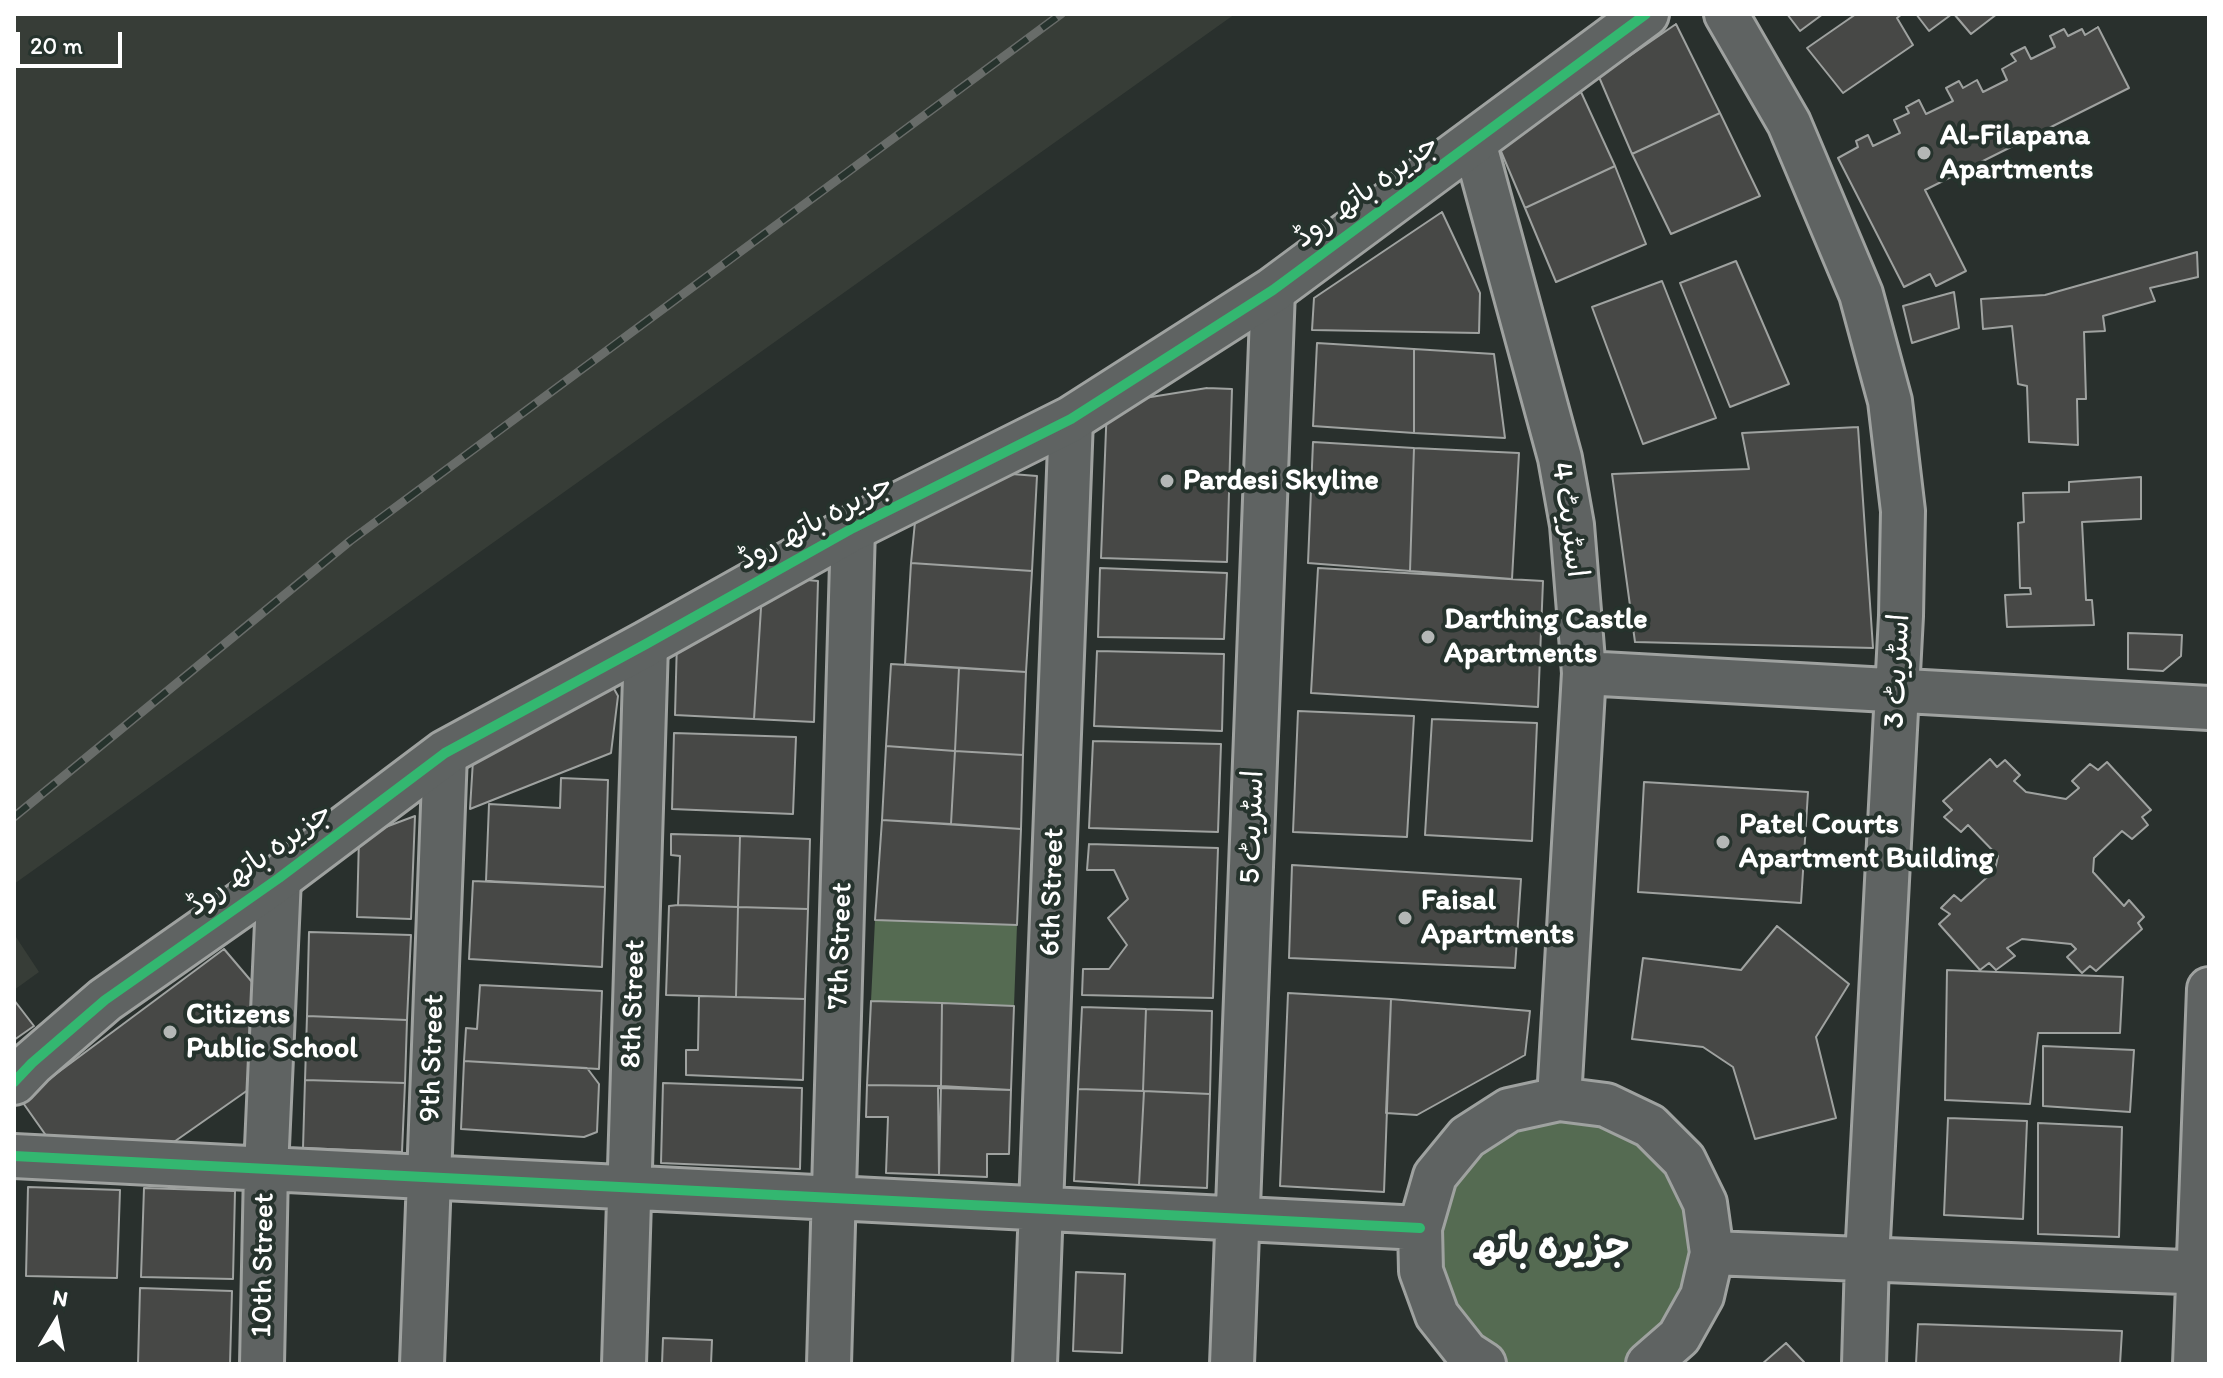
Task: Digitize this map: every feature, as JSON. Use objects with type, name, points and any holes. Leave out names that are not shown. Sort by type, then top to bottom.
[{"type":"street","name":"جزیرہ باتھ روڈ","points":[[14,1082],[105,1000],[279,878],[445,753],[853,528],[1071,419],[1273,290],[1646,14]]},
{"type":"street","name":"اسٹریٹ 3","points":[[1726,14],[1789,123],[1861,294],[1890,401],[1903,511],[1898,690],[1864,1364]]},
{"type":"street","name":"اسٹریٹ 4","points":[[1474,142],[1560,458],[1572,525],[1584,673],[1559,1099]]},
{"type":"street","name":"اسٹریٹ 5","points":[[1232,1364],[1273,290]]},
{"type":"street","name":"6th Street","points":[[1035,1364],[1071,419]]},
{"type":"street","name":"7th Street","points":[[829,1364],[853,528]]},
{"type":"street","name":"8th Street","points":[[624,1364],[646,644]]},
{"type":"street","points":[[1584,673],[2209,708]]},
{"type":"street","name":"9th Street","points":[[422,1364],[445,753]]},
{"type":"street","name":"10th Street","points":[[262,1364],[266,1169],[279,878]]},
{"type":"street","points":[[2195,1364],[2204,1272],[2209,989]]},
{"type":"street","points":[[1484,1364],[1467,1353],[1437,1315],[1421,1271],[1420,1228],[1435,1176],[1467,1137],[1509,1110],[1559,1099],[1606,1105],[1650,1126],[1684,1160],[1705,1203],[1712,1253],[1702,1296],[1679,1337],[1648,1364]]},
{"type":"street","points":[[14,1156],[1420,1228]]},
{"type":"street","points":[[1712,1253],[2204,1272]]},
{"type":"shaded area","points":[[14,14],[1235,14],[14,884]]},
{"type":"shaded area","points":[[14,934],[39,972],[14,990]]},
{"type":"green space","points":[[875,920],[1017,925],[1014,1006],[871,1001]]},
{"type":"green space","points":[[1510,1110],[1650,1126],[1712,1253],[1649,1364],[1484,1364],[1467,1353],[1420,1228]]},
{"type":"building","points":[[1787,14],[1823,14],[1800,31]]},
{"type":"building","points":[[1856,14],[1902,14],[1897,18],[1913,45],[1843,93],[1807,48]]},
{"type":"building","points":[[1916,14],[1952,14],[1929,31]]},
{"type":"building","points":[[1954,14],[1997,14],[1971,34]]},
{"type":"building","points":[[1676,24],[1720,113],[1632,154],[1599,77]]},
{"type":"building","name":"Al-Filapana Apartments","points":[[2098,27],[2129,88],[1925,190],[1966,271],[1936,286],[1930,274],[1904,287],[1838,158],[1858,147],[1856,141],[1868,135],[1873,146],[1900,133],[1894,120],[1909,113],[1906,107],[1919,100],[1926,114],[1953,101],[1946,88],[1959,81],[1963,88],[1977,80],[1983,92],[2007,80],[2002,69],[2016,61],[2011,54],[2025,47],[2031,59],[2055,47],[2050,36],[2064,29],[2068,36],[2082,29],[2085,35]]},
{"type":"building","points":[[1581,92],[1615,166],[1525,208],[1500,149]]},
{"type":"building","points":[[1720,113],[1760,196],[1671,234],[1632,154]]},
{"type":"building","points":[[1615,166],[1646,244],[1556,282],[1525,208]]},
{"type":"building","points":[[1442,212],[1480,293],[1479,333],[1312,330],[1314,298]]},
{"type":"building","points":[[2197,252],[2198,277],[2150,288],[2155,301],[2103,316],[2105,331],[2084,332],[2086,399],[2077,399],[2078,445],[2029,442],[2027,386],[2018,384],[2012,326],[1983,329],[1981,299],[2045,295]]},
{"type":"building","points":[[1736,261],[1789,384],[1730,407],[1680,283]]},
{"type":"building","points":[[1662,281],[1716,418],[1643,444],[1592,307]]},
{"type":"building","points":[[1954,292],[1959,328],[1912,343],[1903,306]]},
{"type":"building","points":[[1317,343],[1414,349],[1414,433],[1313,426]]},
{"type":"building","points":[[1414,349],[1494,354],[1505,438],[1414,433]]},
{"type":"building","name":"Pardesi Skyline","points":[[1207,388],[1232,389],[1227,562],[1101,558],[1107,404]]},
{"type":"building","points":[[1858,427],[1873,648],[1635,642],[1612,474],[1749,469],[1742,433]]},
{"type":"building","points":[[1313,442],[1414,448],[1410,571],[1308,563]]},
{"type":"building","points":[[1414,448],[1519,453],[1512,579],[1410,571]]},
{"type":"building","points":[[974,471],[1037,476],[1032,571],[911,563],[917,501]]},
{"type":"building","points":[[2141,477],[2141,519],[2082,522],[2086,600],[2092,600],[2094,625],[2007,627],[2005,595],[2031,594],[2030,588],[2020,588],[2018,523],[2024,522],[2023,493],[2069,492],[2069,482]]},
{"type":"building","points":[[911,563],[1032,571],[1026,672],[905,664]]},
{"type":"building","points":[[1100,568],[1227,573],[1224,639],[1098,637]]},
{"type":"building","name":"Darthing Castle Apartments","points":[[1318,568],[1543,581],[1538,707],[1311,693]]},
{"type":"building","points":[[786,578],[818,581],[814,722],[754,719],[762,592]]},
{"type":"building","points":[[762,592],[754,719],[675,715],[677,640]]},
{"type":"building","points":[[2128,633],[2182,635],[2181,656],[2163,671],[2128,669]]},
{"type":"building","points":[[1097,651],[1224,654],[1222,731],[1094,726]]},
{"type":"building","points":[[891,664],[959,668],[955,751],[886,746]]},
{"type":"building","points":[[959,668],[1026,672],[1023,755],[955,751]]},
{"type":"building","points":[[607,676],[618,696],[611,753],[470,809],[474,744]]},
{"type":"building","points":[[1298,711],[1414,716],[1407,837],[1293,832]]},
{"type":"building","points":[[1432,719],[1537,723],[1532,841],[1425,835]]},
{"type":"building","points":[[674,733],[796,737],[793,814],[672,809]]},
{"type":"building","points":[[1093,741],[1221,744],[1218,832],[1089,828]]},
{"type":"building","points":[[886,746],[955,751],[951,824],[882,820]]},
{"type":"building","points":[[955,751],[1023,755],[1021,829],[951,824]]},
{"type":"building","points":[[1990,759],[1997,767],[2005,760],[2020,775],[2014,781],[2026,792],[2066,799],[2079,788],[2072,781],[2090,764],[2098,770],[2107,762],[2151,810],[2142,817],[2148,825],[2132,839],[2122,831],[2094,858],[2093,872],[2124,906],[2129,900],[2144,917],[2138,923],[2142,929],[2096,971],[2090,966],[2082,973],[2067,957],[2076,949],[2071,944],[2022,939],[2007,948],[2015,956],[1996,970],[1989,963],[1980,970],[1939,924],[1950,914],[1941,908],[1954,895],[1961,901],[1995,870],[1998,856],[1968,825],[1961,832],[1944,817],[1952,810],[1943,801]]},
{"type":"building","points":[[561,778],[608,780],[605,887],[486,881],[489,804],[560,808]]},
{"type":"building","name":"Patel Courts Apartment Building","points":[[1644,782],[1808,792],[1801,903],[1638,892]]},
{"type":"building","points":[[415,816],[411,919],[357,917],[359,837]]},
{"type":"building","points":[[882,820],[1021,829],[1017,925],[875,920]]},
{"type":"building","points":[[671,834],[740,836],[738,907],[678,905],[680,856],[671,855]]},
{"type":"building","points":[[740,836],[810,839],[808,909],[738,907]]},
{"type":"building","points":[[1089,844],[1218,848],[1213,998],[1082,995],[1083,969],[1109,969],[1127,945],[1108,918],[1128,899],[1114,870],[1087,870]]},
{"type":"building","name":"Faisal Apartments","points":[[1292,865],[1521,879],[1515,968],[1289,958]]},
{"type":"building","points":[[473,881],[605,887],[602,967],[469,959]]},
{"type":"building","points":[[669,906],[738,907],[736,997],[666,995]]},
{"type":"building","points":[[738,907],[808,909],[805,999],[736,997]]},
{"type":"building","points":[[1777,926],[1849,984],[1816,1037],[1836,1118],[1755,1139],[1733,1067],[1703,1047],[1632,1039],[1643,958],[1741,970]]},
{"type":"building","points":[[309,932],[411,935],[407,1020],[307,1016]]},
{"type":"building","points":[[224,949],[258,989],[258,1083],[161,1151],[52,1144],[21,1100]]},
{"type":"building","points":[[1947,970],[2123,977],[2120,1033],[2038,1033],[2030,1104],[1945,1100]]},
{"type":"building","points":[[480,985],[602,991],[599,1069],[464,1061],[466,1028],[477,1029]]},
{"type":"building","points":[[1288,993],[1391,999],[1384,1192],[1280,1186]]},
{"type":"building","points":[[699,996],[805,999],[803,1080],[686,1075],[686,1050],[698,1050]]},
{"type":"building","points":[[1391,999],[1530,1011],[1525,1055],[1417,1115],[1386,1113]]},
{"type":"building","points":[[14,1000],[34,1026],[14,1040]]},
{"type":"building","points":[[871,1001],[942,1003],[941,1086],[867,1085]]},
{"type":"building","points":[[942,1003],[1014,1006],[1011,1090],[941,1086]]},
{"type":"building","points":[[1082,1007],[1146,1009],[1143,1091],[1078,1089]]},
{"type":"building","points":[[1146,1009],[1212,1011],[1210,1094],[1143,1091]]},
{"type":"building","points":[[307,1016],[407,1020],[405,1083],[305,1080]]},
{"type":"building","points":[[2043,1046],[2134,1050],[2130,1112],[2043,1106]]},
{"type":"building","points":[[464,1061],[587,1068],[599,1084],[597,1132],[584,1137],[461,1129]]},
{"type":"building","points":[[305,1080],[405,1083],[402,1152],[303,1148]]},
{"type":"building","points":[[663,1083],[802,1088],[800,1169],[661,1163]]},
{"type":"building","points":[[867,1085],[941,1086],[939,1175],[886,1173],[888,1117],[866,1117]]},
{"type":"building","points":[[938,1088],[1011,1090],[1009,1154],[987,1154],[987,1177],[939,1175]]},
{"type":"building","points":[[1078,1089],[1144,1091],[1139,1185],[1074,1181]]},
{"type":"building","points":[[1144,1091],[1210,1094],[1207,1188],[1139,1185]]},
{"type":"building","points":[[1948,1118],[2027,1121],[2023,1219],[1944,1215]]},
{"type":"building","points":[[2038,1123],[2122,1127],[2119,1237],[2038,1234]]},
{"type":"building","points":[[28,1187],[120,1190],[117,1278],[26,1276]]},
{"type":"building","points":[[144,1188],[235,1191],[233,1279],[141,1277]]},
{"type":"building","points":[[1076,1272],[1125,1274],[1122,1353],[1073,1351]]},
{"type":"building","points":[[140,1288],[232,1291],[230,1364],[138,1364]]},
{"type":"building","points":[[1918,1324],[2122,1331],[2120,1364],[1916,1364]]},
{"type":"building","points":[[663,1338],[712,1340],[711,1364],[662,1364]]},
{"type":"building","points":[[1786,1343],[1804,1364],[1762,1364]]},
{"type":"railway","points":[[14,817],[350,541],[1061,14]]},
{"type":"cycle path","points":[[14,1082],[105,1000],[279,878],[445,753],[853,528],[1071,419],[1273,290],[1646,14]]},
{"type":"cycle path","points":[[14,1156],[1420,1228]]},
{"type":"place","name":"Al-Filapana Apartments","points":[[1924,153]]},
{"type":"place","name":"Pardesi Skyline","points":[[1167,481]]},
{"type":"place","name":"Darthing Castle Apartments","points":[[1428,637]]},
{"type":"place","name":"Patel Courts Apartment Building","points":[[1723,842]]},
{"type":"place","name":"Faisal Apartments","points":[[1405,918]]},
{"type":"place","name":"Citizens Public School","points":[[170,1032]]},
{"type":"district","name":"جزیرہ باتھ","points":[[1551,1249]]}]
